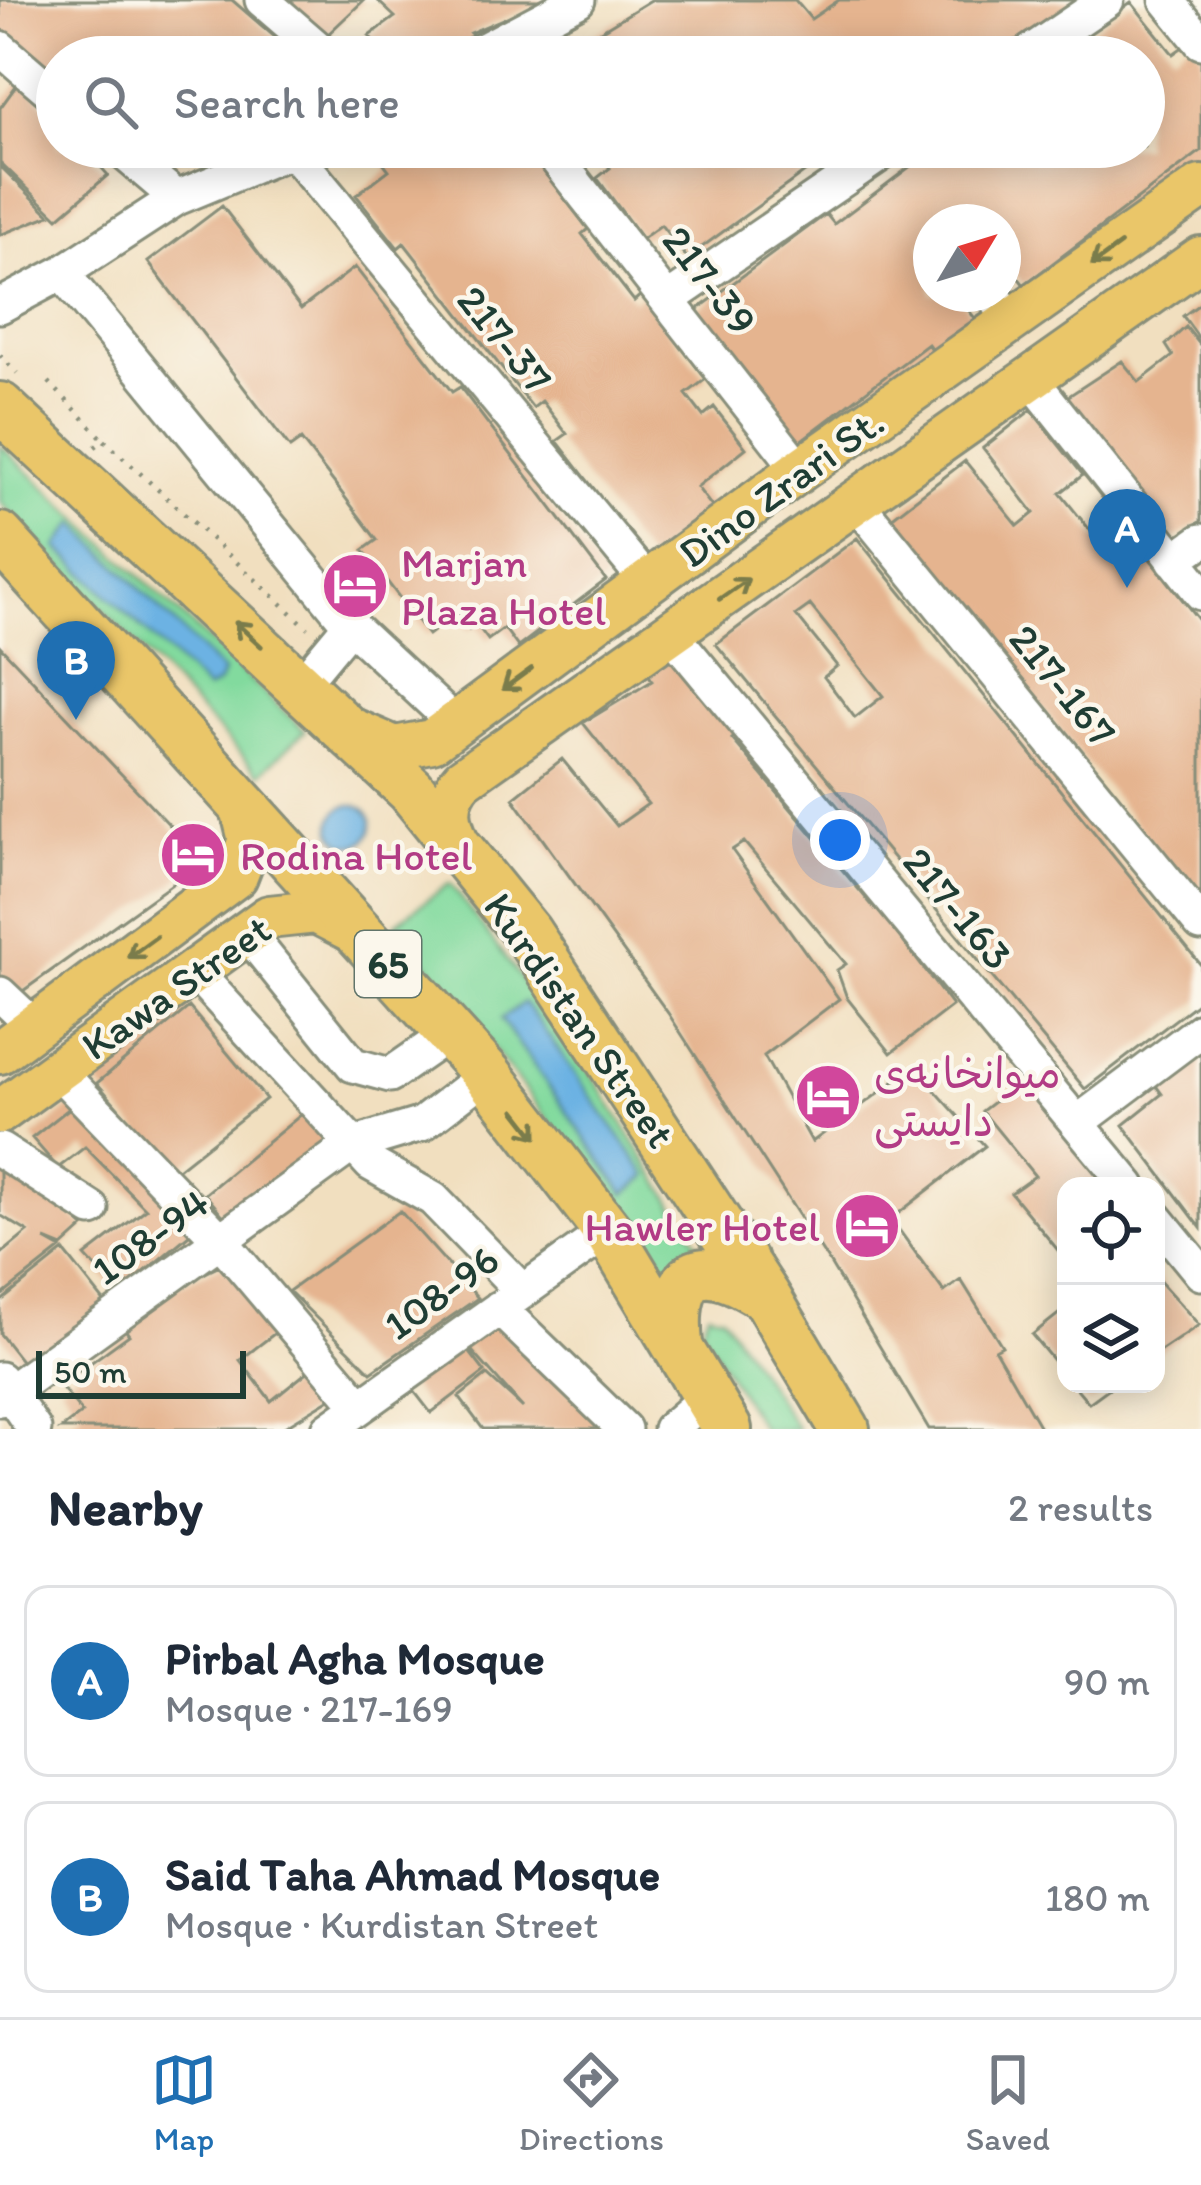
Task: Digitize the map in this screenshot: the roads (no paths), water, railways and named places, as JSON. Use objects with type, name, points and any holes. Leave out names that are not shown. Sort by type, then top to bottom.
[{"type":"highway","name":"Kurdistan Street","points":[[15,397],[327,652],[353,730],[462,851],[527,933],[766,1298],[845,1429]]},
{"type":"highway","name":"65","points":[[0,537],[487,1074],[608,1231],[717,1413]]},
{"type":"highway","points":[[678,1343],[675,1303],[685,1284],[703,1273],[725,1272],[766,1298]]},
{"type":"main road","name":"Dino Zrari St.","points":[[1021,296],[1201,187]]},
{"type":"main road","name":"Dino Zrari St.","points":[[462,851],[449,826],[451,793],[490,760],[1201,258]]},
{"type":"main road","name":"Dino Zrari St.","points":[[353,730],[376,743],[414,747],[455,723],[800,470],[997,312]]},
{"type":"main road","points":[[455,723],[462,751],[490,760]]},
{"type":"main road","name":"Kawa Street","points":[[0,1052],[222,887],[250,840],[240,800]]},
{"type":"main road","points":[[222,887],[240,907],[246,934]]},
{"type":"main road","name":"Kawa Street","points":[[0,1112],[269,917],[303,912],[340,922],[363,936]]},
{"type":"street","points":[[262,0],[304,36]]},
{"type":"street","points":[[510,36],[577,0]]},
{"type":"street","points":[[1054,36],[1107,0]]},
{"type":"street","points":[[1167,0],[1201,42]]},
{"type":"street","points":[[0,48],[36,79]]},
{"type":"street","points":[[142,168],[177,198]]},
{"type":"street","points":[[0,306],[62,274],[177,198],[250,168]]},
{"type":"street","name":"217-37","points":[[311,168],[649,584]]},
{"type":"street","name":"217-39","points":[[564,168],[800,470]]},
{"type":"street","points":[[668,299],[860,168]]},
{"type":"street","points":[[62,274],[327,652],[455,723]]},
{"type":"street","points":[[1031,379],[1187,550],[1201,593]]},
{"type":"street","name":"217-167","points":[[856,502],[1201,924]]},
{"type":"street","name":"217-163","points":[[671,632],[1122,1177]]},
{"type":"street","points":[[246,934],[353,1065],[390,1075],[449,1034]]},
{"type":"street","points":[[194,971],[371,1164],[433,1199],[510,1299],[624,1429]]},
{"type":"street","points":[[0,994],[34,1026]]},
{"type":"street","points":[[1077,1123],[1201,1030]]},
{"type":"street","points":[[57,1070],[220,1240],[360,1406]]},
{"type":"street","name":"108-94","points":[[3,1390],[352,1145],[422,1124],[487,1074]]},
{"type":"street","points":[[0,1150],[92,1209]]},
{"type":"street","points":[[1165,1229],[1201,1273]]},
{"type":"street","name":"108-96","points":[[328,1429],[608,1231]]},
{"type":"street","points":[[3,1390],[34,1429]]},
{"type":"street","points":[[670,1429],[717,1413]]},
{"type":"water","points":[[75,523],[223,672],[219,683],[207,690],[57,547]]},
{"type":"water","points":[[352,805],[366,811],[372,825],[366,839],[352,845],[338,839],[332,825],[338,811]]},
{"type":"water","points":[[524,1002],[648,1176],[625,1194],[501,1019]]},
{"type":"place","name":"Marjan Plaza Hotel","points":[[355,586]]},
{"type":"place","name":"Pirbal Agha Mosque","points":[[1127,588]]},
{"type":"place","name":"Said Taha Ahmad Mosque","points":[[76,720]]},
{"type":"place","name":"Rodina Hotel","points":[[193,855]]},
{"type":"place","name":"میوانخانەی دایستی","points":[[828,1097]]},
{"type":"place","name":"Hawler Hotel","points":[[867,1226]]}]
